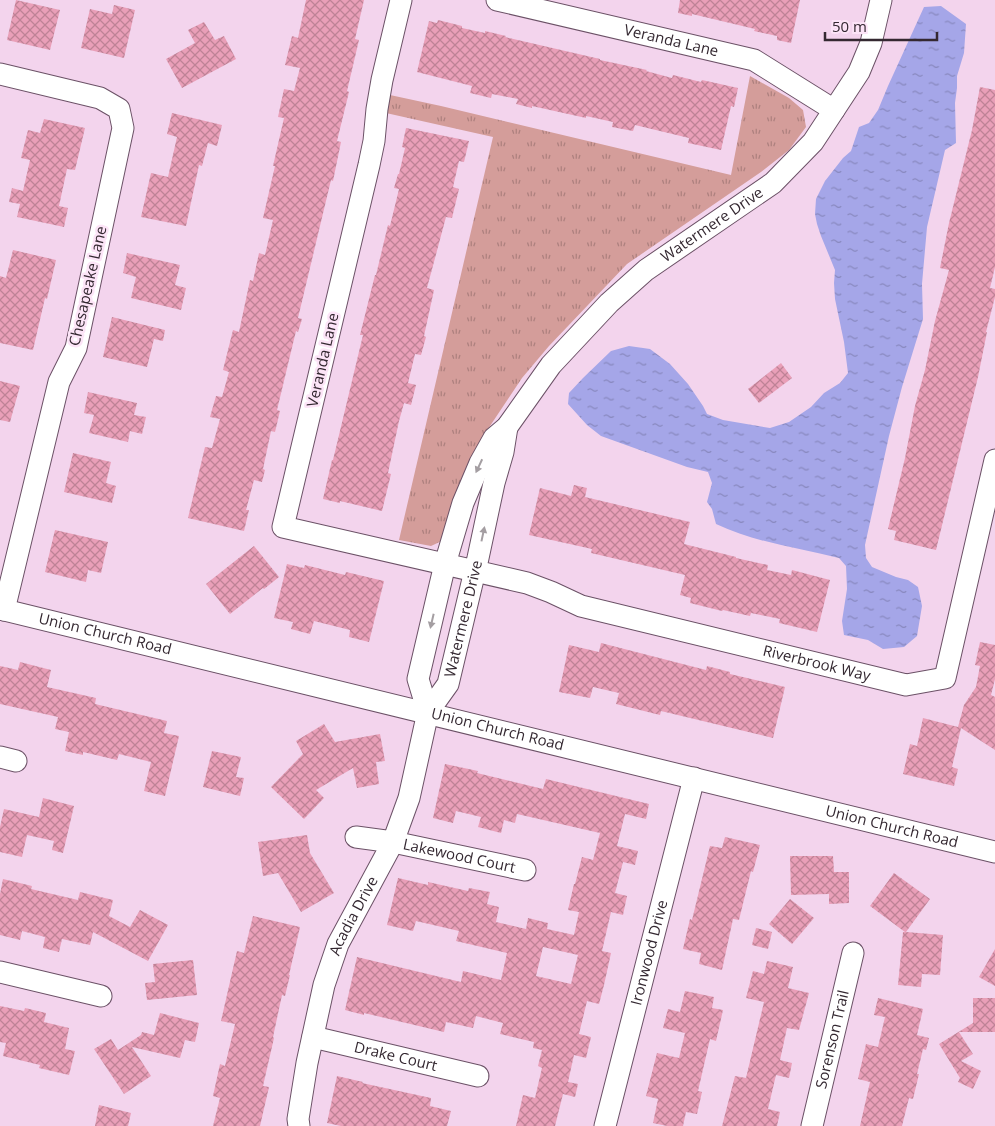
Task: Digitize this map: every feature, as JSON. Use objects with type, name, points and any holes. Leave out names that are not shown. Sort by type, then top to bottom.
[{"type":"street","name":"Veranda Lane","points":[[401,0],[381,87],[370,165],[283,527],[475,571]]},
{"type":"street","name":"Veranda Lane","points":[[497,0],[754,60],[834,110]]},
{"type":"street","name":"Watermere Drive","points":[[428,712],[418,679],[445,564],[463,503],[480,463],[494,438],[507,427],[551,365],[609,303],[646,270],[773,183],[814,142],[859,72],[871,43],[881,0]]},
{"type":"street","name":"Chesapeake Lane","points":[[0,74],[100,98],[119,109],[123,128],[76,348],[59,382],[2,610]]},
{"type":"street","name":"Watermere Drive","points":[[428,712],[448,684],[503,452],[507,427]]},
{"type":"street","name":"Riverbrook Way","points":[[475,571],[527,583],[581,606],[906,685],[945,678],[995,460]]},
{"type":"street","name":"Union Church Road","points":[[2,610],[428,712],[995,852]]},
{"type":"street","name":"Acadia Drive","points":[[299,1126],[298,1119],[306,1064],[324,985],[338,944],[393,842],[409,798],[428,712]]},
{"type":"street","name":"Ironwood Drive","points":[[605,1126],[694,778]]},
{"type":"street","name":"Lakewood Court","points":[[356,837],[393,842],[525,870]]},
{"type":"street","name":"Sorenson Trail","points":[[812,1126],[853,953]]},
{"type":"street","points":[[0,972],[101,996]]},
{"type":"street","name":"Drake Court","points":[[313,1037],[478,1076]]},
{"type":"green space","points":[[750,76],[789,98],[803,110],[806,127],[789,150],[761,172],[627,264],[549,346],[522,378],[488,429],[462,477],[452,520],[444,540],[431,546],[399,540],[493,137],[386,113],[390,95],[731,175]]},
{"type":"water","points":[[941,6],[966,24],[964,53],[957,76],[955,103],[956,143],[945,150],[927,227],[922,284],[923,319],[889,436],[865,545],[866,558],[872,567],[908,580],[918,587],[922,606],[917,636],[904,647],[883,649],[868,640],[844,635],[842,621],[847,589],[846,566],[839,558],[745,536],[716,524],[712,509],[707,502],[712,483],[708,472],[687,467],[601,436],[587,425],[568,404],[569,393],[611,351],[629,346],[650,349],[670,364],[688,384],[707,414],[723,420],[770,428],[789,422],[811,407],[824,393],[840,383],[848,373],[835,299],[835,270],[817,224],[815,214],[816,199],[825,181],[851,151],[859,127],[869,123],[878,110],[924,7]]},
{"type":"building","points":[[16,0],[60,10],[50,50],[7,40]]},
{"type":"building","points":[[306,0],[364,0],[355,39],[359,40],[337,141],[341,142],[298,318],[302,319],[298,332],[296,331],[277,410],[280,411],[275,432],[271,431],[262,482],[254,480],[246,510],[249,510],[244,531],[188,518],[205,447],[212,448],[220,419],[210,417],[216,396],[222,397],[229,372],[223,370],[233,330],[239,332],[250,280],[253,281],[259,253],[265,255],[273,220],[263,218],[284,118],[278,117],[284,89],[294,91],[300,68],[285,65],[292,36],[298,38]]},
{"type":"building","points":[[680,0],[800,0],[791,43],[777,40],[777,36],[754,31],[755,29],[692,14],[692,16],[678,13]]},
{"type":"building","points":[[114,5],[135,10],[124,58],[81,48],[90,9],[112,14]]},
{"type":"building","points":[[438,20],[462,26],[462,28],[506,36],[647,70],[672,78],[673,75],[738,88],[734,107],[731,106],[721,150],[688,143],[689,138],[635,125],[633,131],[612,127],[613,122],[516,104],[518,99],[492,94],[491,98],[470,93],[472,86],[417,72],[429,21],[437,23]]},
{"type":"building","points":[[204,22],[215,40],[224,36],[236,59],[182,88],[166,59],[195,43],[188,30]]},
{"type":"building","points":[[980,87],[995,90],[995,267],[990,288],[995,289],[995,297],[986,332],[978,377],[936,550],[894,540],[896,531],[888,529],[935,321],[949,270],[940,268]]},
{"type":"building","points":[[172,113],[222,125],[217,146],[208,143],[202,166],[199,165],[186,226],[141,217],[151,173],[168,177],[177,137],[167,134]]},
{"type":"building","points":[[44,119],[85,128],[75,170],[67,169],[59,206],[68,208],[64,227],[17,217],[20,204],[9,202],[12,188],[23,191],[30,160],[21,158],[28,130],[40,133]]},
{"type":"building","points":[[406,128],[469,141],[464,162],[459,161],[453,187],[459,189],[452,218],[446,217],[427,288],[434,290],[424,336],[426,337],[421,355],[415,354],[408,383],[416,385],[411,405],[404,403],[399,421],[388,473],[391,474],[382,511],[323,499],[363,335],[360,335],[399,189],[394,188],[405,148],[402,147]]},
{"type":"building","points":[[13,250],[56,260],[33,350],[0,343],[0,276],[6,278]]},
{"type":"building","points":[[127,253],[180,265],[175,285],[186,288],[181,310],[131,298],[136,277],[123,273]]},
{"type":"building","points":[[112,317],[165,330],[163,341],[154,339],[147,367],[103,357]]},
{"type":"building","points":[[781,363],[792,378],[759,403],[748,389]]},
{"type":"building","points":[[0,381],[20,386],[10,422],[0,420]]},
{"type":"building","points":[[88,392],[137,403],[134,415],[146,417],[142,434],[130,431],[128,442],[89,433],[94,415],[84,413]]},
{"type":"building","points":[[73,453],[111,462],[106,483],[116,486],[112,503],[64,492]]},
{"type":"building","points":[[574,485],[587,488],[585,497],[690,522],[684,544],[768,565],[767,570],[791,575],[792,570],[830,580],[817,632],[779,623],[780,619],[751,613],[750,616],[690,603],[691,598],[680,595],[685,575],[591,553],[592,549],[529,535],[540,488],[571,496]]},
{"type":"building","points":[[55,530],[108,542],[101,573],[88,570],[86,582],[45,572]]},
{"type":"building","points":[[254,546],[279,577],[230,614],[206,584]]},
{"type":"building","points":[[287,564],[304,568],[305,565],[345,575],[346,572],[384,581],[369,642],[349,637],[350,630],[314,621],[310,634],[291,629],[293,622],[274,618]]},
{"type":"building","points":[[980,642],[995,645],[995,679],[991,695],[995,697],[995,750],[961,728],[952,767],[958,769],[954,786],[903,774],[910,744],[917,746],[923,718],[958,727],[964,705],[976,687],[980,666],[975,665]]},
{"type":"building","points":[[601,643],[706,670],[707,666],[730,672],[730,674],[785,687],[773,738],[661,711],[660,715],[616,704],[619,693],[593,687],[590,698],[559,692],[569,645],[599,652]]},
{"type":"building","points":[[20,662],[51,670],[47,687],[96,698],[95,704],[167,721],[164,733],[179,736],[165,796],[144,791],[151,762],[119,754],[117,760],[83,752],[83,755],[65,751],[69,732],[55,729],[58,717],[0,704],[0,666],[18,670]]},
{"type":"building","points":[[324,724],[335,742],[380,734],[385,761],[376,762],[379,784],[357,788],[353,768],[316,790],[324,798],[304,819],[271,787],[303,754],[296,741]]},
{"type":"building","points":[[212,751],[241,757],[236,777],[244,778],[240,796],[203,787]]},
{"type":"building","points":[[445,764],[543,789],[546,779],[649,804],[646,819],[625,814],[617,846],[638,851],[635,865],[623,862],[615,893],[627,896],[623,915],[611,912],[602,951],[611,953],[604,985],[599,1004],[587,1001],[579,1034],[591,1037],[586,1058],[574,1055],[568,1082],[578,1084],[575,1097],[563,1094],[555,1126],[516,1126],[523,1095],[535,1098],[542,1068],[538,1066],[542,1050],[533,1048],[534,1042],[500,1034],[503,1023],[476,1016],[473,1028],[446,1022],[444,1032],[345,1010],[357,957],[461,982],[463,971],[501,980],[507,953],[456,941],[459,931],[416,921],[413,931],[387,925],[398,878],[428,885],[428,882],[468,891],[469,888],[490,892],[487,904],[499,907],[496,922],[526,929],[528,918],[548,923],[547,929],[574,935],[579,912],[568,910],[574,884],[582,857],[593,860],[600,833],[517,814],[515,823],[504,820],[501,833],[478,827],[481,817],[456,811],[453,823],[433,818]],"holes":[[[543,947],[578,955],[571,984],[536,976]]]},
{"type":"building","points":[[43,798],[74,806],[63,853],[52,850],[54,841],[27,835],[22,857],[0,852],[0,827],[4,809],[39,817]]},
{"type":"building","points":[[307,835],[310,853],[334,893],[301,912],[278,873],[263,876],[258,842]]},
{"type":"building","points":[[725,837],[760,845],[753,872],[751,871],[739,920],[733,919],[722,970],[699,964],[701,953],[683,949],[710,846],[722,848]]},
{"type":"building","points":[[790,856],[833,856],[834,872],[849,872],[849,903],[829,904],[829,894],[791,895]]},
{"type":"building","points":[[894,873],[930,899],[906,932],[943,935],[940,975],[922,974],[921,987],[898,985],[903,932],[905,932],[870,906]]},
{"type":"building","points":[[3,879],[32,886],[31,889],[78,900],[80,892],[113,900],[109,916],[130,927],[140,910],[168,925],[148,961],[93,932],[90,945],[62,939],[59,952],[43,948],[45,937],[22,931],[20,940],[0,935],[0,894]]},
{"type":"building","points":[[790,899],[814,918],[792,944],[769,924]]},
{"type":"building","points":[[253,916],[300,927],[285,996],[282,995],[263,1086],[269,1087],[260,1126],[213,1126],[220,1098],[213,1096],[220,1064],[225,1066],[235,1024],[221,1021],[237,951],[244,953]]},
{"type":"building","points":[[756,928],[772,932],[768,949],[752,945]]},
{"type":"building","points":[[995,949],[995,986],[979,977]]},
{"type":"building","points":[[193,960],[197,995],[147,1000],[145,983],[155,982],[153,964]]},
{"type":"building","points":[[767,961],[793,967],[788,988],[809,993],[799,1030],[787,1028],[780,1060],[792,1063],[789,1078],[776,1075],[768,1109],[780,1112],[777,1126],[722,1126],[735,1076],[746,1078],[764,1002],[746,998],[753,971],[764,974]]},
{"type":"building","points":[[685,991],[714,997],[712,1008],[723,1010],[716,1041],[710,1039],[698,1091],[702,1092],[697,1114],[686,1112],[683,1126],[667,1126],[653,1123],[658,1099],[646,1096],[657,1053],[679,1058],[685,1033],[663,1028],[668,1009],[680,1012]]},
{"type":"building","points":[[878,998],[923,1009],[917,1035],[929,1038],[926,1050],[923,1049],[913,1099],[909,1098],[902,1126],[860,1126],[870,1082],[858,1079],[866,1044],[878,1047],[885,1017],[874,1015]]},
{"type":"building","points":[[973,998],[995,998],[995,1032],[959,1032],[973,1054],[961,1061],[981,1071],[973,1089],[958,1082],[960,1078],[939,1044],[973,1023]]},
{"type":"building","points":[[0,1006],[24,1011],[25,1008],[46,1013],[44,1022],[69,1028],[65,1049],[75,1051],[69,1075],[39,1068],[40,1065],[3,1056],[6,1043],[0,1042]]},
{"type":"building","points":[[160,1013],[199,1023],[195,1042],[185,1040],[180,1058],[132,1047],[151,1076],[124,1094],[94,1049],[111,1039],[118,1050],[141,1035],[142,1032],[154,1035]]},
{"type":"building","points":[[337,1076],[431,1098],[430,1106],[451,1111],[447,1126],[341,1126],[327,1123]]},
{"type":"building","points":[[99,1105],[131,1113],[128,1126],[95,1126]]}]
